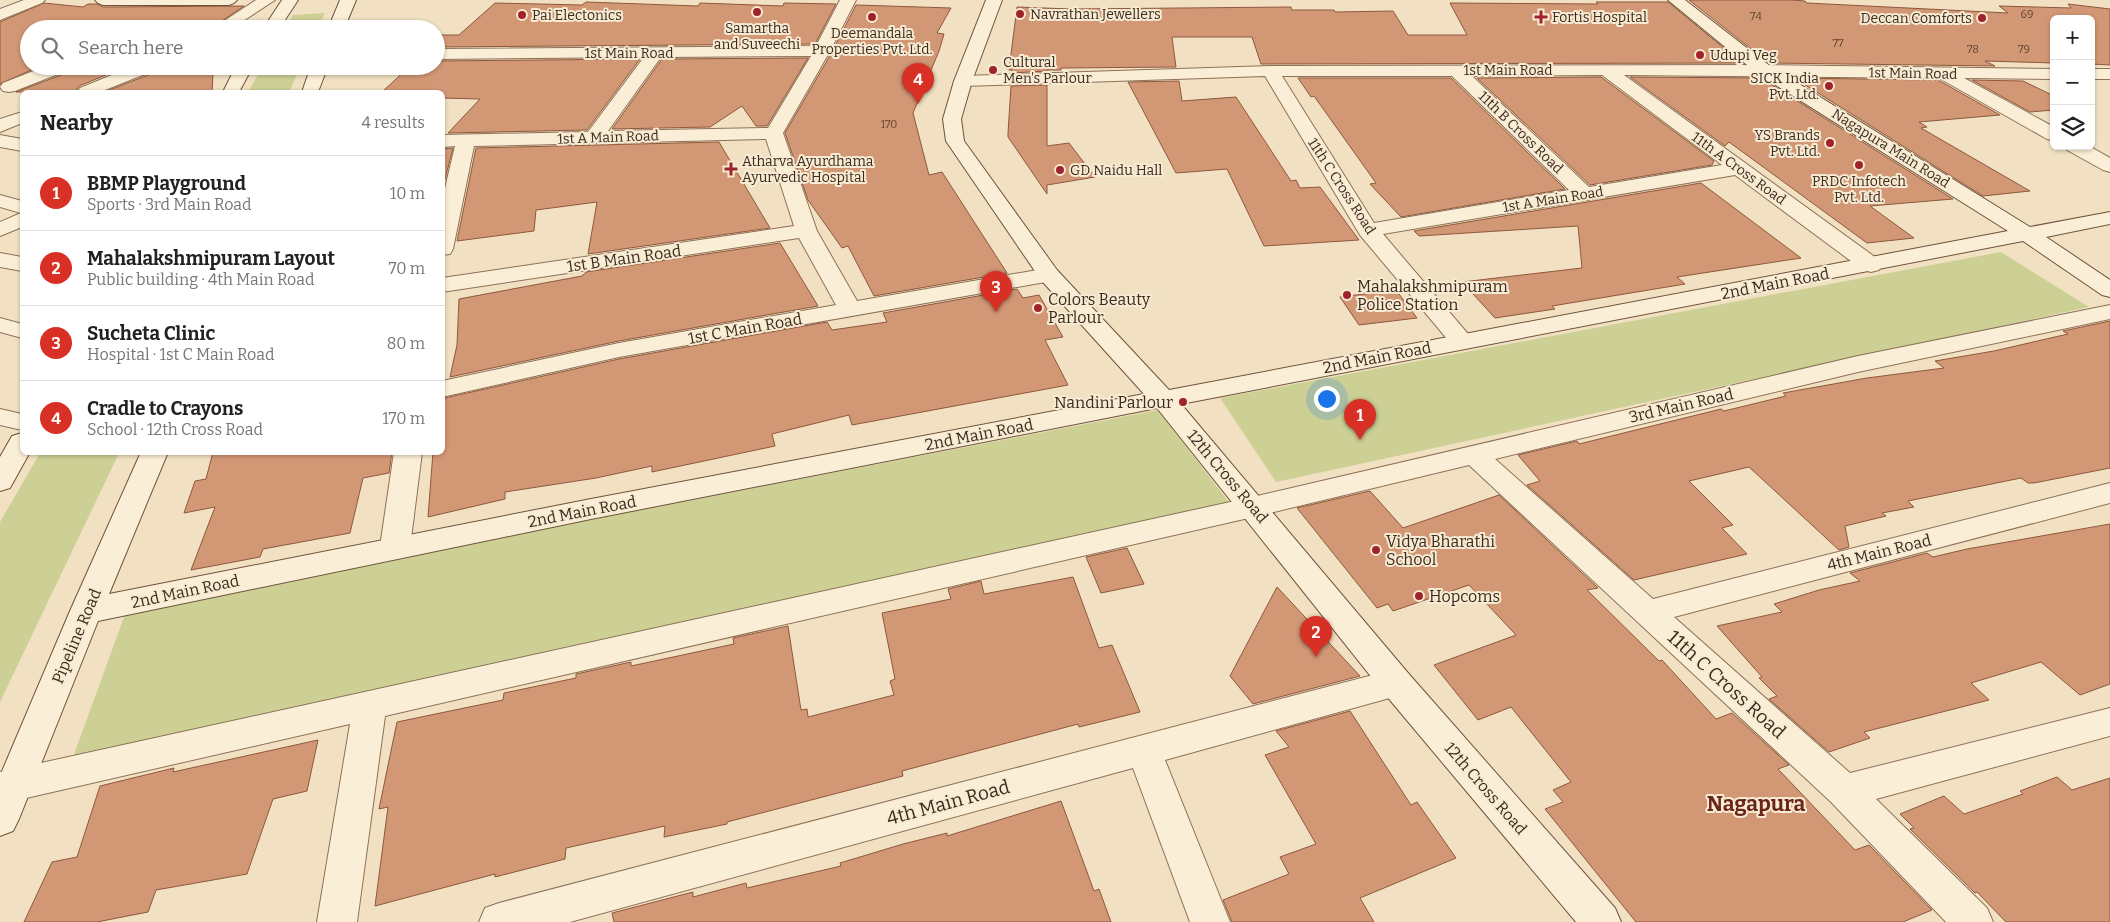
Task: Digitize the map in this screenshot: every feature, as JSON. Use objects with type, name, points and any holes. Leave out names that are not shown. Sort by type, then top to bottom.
[{"type":"street","points":[[0,14],[37,0]]},
{"type":"street","points":[[103,0],[229,0]]},
{"type":"street","points":[[235,20],[267,0]]},
{"type":"street","points":[[277,20],[290,0]]},
{"type":"street","points":[[340,20],[348,0]]},
{"type":"street","points":[[848,0],[822,52],[774,133],[806,232],[850,308]]},
{"type":"street","name":"12th Cross Road","points":[[994,0],[963,81],[952,119],[955,142],[1049,275],[1162,398],[1254,507],[1396,683],[1601,922]]},
{"type":"street","name":"Nagapura Main Road","points":[[1676,0],[1764,70],[2027,234],[2110,290]]},
{"type":"street","points":[[594,137],[656,52]]},
{"type":"street","name":"1st Main Road","points":[[445,54],[822,52]]},
{"type":"street","name":"11th B Cross Road","points":[[1456,70],[1585,194]]},
{"type":"street","name":"11th A Cross Road","points":[[1606,70],[1871,265]]},
{"type":"street","name":"1st Main Road","points":[[963,81],[1270,71],[1764,70],[1942,74],[2050,74]]},
{"type":"street","name":"11th C Cross Road","points":[[1270,71],[1368,230],[1462,341]]},
{"type":"street","points":[[1942,74],[2050,133]]},
{"type":"street","points":[[2095,74],[2110,74]]},
{"type":"street","points":[[4,86],[36,75]]},
{"type":"street","points":[[91,90],[127,75]]},
{"type":"street","points":[[231,90],[240,75]]},
{"type":"street","points":[[311,90],[317,75]]},
{"type":"street","points":[[4,86],[22,90]]},
{"type":"street","points":[[0,126],[20,118]]},
{"type":"street","name":"1st A Main Road","points":[[445,141],[774,133]]},
{"type":"street","points":[[0,141],[20,146]]},
{"type":"street","points":[[445,236],[466,141]]},
{"type":"street","points":[[2081,150],[2110,166]]},
{"type":"street","name":"1st A Main Road","points":[[1368,230],[1739,168]]},
{"type":"street","points":[[0,201],[20,206]]},
{"type":"street","name":"2nd Main Road","points":[[86,611],[395,548],[1162,398],[1871,265],[2110,218]]},
{"type":"street","points":[[0,230],[20,220]]},
{"type":"street","name":"1st B Main Road","points":[[445,285],[806,232]]},
{"type":"street","points":[[0,260],[20,264]]},
{"type":"street","name":"1st C Main Road","points":[[445,388],[619,350],[744,329],[850,308],[1049,275]]},
{"type":"street","name":"3rd Main Road","points":[[7,786],[1254,507],[1858,364],[2110,312]]},
{"type":"street","points":[[0,325],[20,330]]},
{"type":"street","points":[[0,417],[20,422]]},
{"type":"street","points":[[0,481],[20,446]]},
{"type":"street","name":"11th C Cross Road","points":[[1473,454],[1844,791],[1973,922]]},
{"type":"street","name":"Pipeline Road","points":[[0,820],[7,786],[154,455]]},
{"type":"street","points":[[395,548],[408,455]]},
{"type":"street","name":"4th Main Road","points":[[1648,612],[2110,493]]},
{"type":"street","name":"4th Main Road","points":[[499,922],[1396,683]]},
{"type":"street","points":[[337,922],[370,704]]},
{"type":"street","points":[[1844,791],[2110,722]]},
{"type":"street","points":[[1144,750],[1210,922]]},
{"type":"green space","points":[[325,13],[322,20],[290,20],[293,15]]},
{"type":"green space","points":[[258,75],[297,75],[290,90],[249,90]]},
{"type":"green space","points":[[2001,252],[2089,307],[1276,482],[1220,398]]},
{"type":"green space","points":[[1158,410],[1231,505],[73,757],[127,609]]},
{"type":"green space","points":[[39,455],[118,455],[0,702],[0,522]]},
{"type":"building","points":[[1689,0],[1791,0],[1805,1],[1807,3],[2008,13],[1999,6],[2071,8],[2068,4],[2110,9],[2110,65],[2095,64],[2095,15],[2050,15],[2050,63],[1985,61],[1995,66],[1769,63]]},
{"type":"building","points":[[586,2],[698,6],[700,3],[783,6],[784,3],[836,4],[815,44],[445,47],[445,35],[459,35],[495,3],[582,5]]},
{"type":"building","points":[[1596,2],[1668,2],[1742,63],[1261,64],[1252,37],[1172,37],[1176,67],[1061,68],[1061,70],[1012,73],[1012,70],[1009,70],[1017,7],[1071,9],[1291,7],[1292,10],[1334,10],[1335,12],[1393,11],[1408,35],[1467,35],[1450,3],[1598,4]]},
{"type":"building","points":[[44,3],[83,7],[88,4],[97,4],[103,7],[244,6],[223,20],[20,20],[20,75],[0,84],[0,22]]},
{"type":"building","points":[[856,5],[951,8],[937,33],[944,34],[939,51],[913,113],[929,175],[942,172],[1007,273],[874,296],[848,246],[842,248],[808,200],[785,133],[832,52]]},
{"type":"building","points":[[808,58],[767,126],[756,126],[742,106],[710,127],[612,129],[662,59]]},
{"type":"building","points":[[640,59],[587,130],[448,133],[480,99],[445,98],[445,90],[384,90],[400,75],[445,75],[445,61]]},
{"type":"building","points":[[61,75],[106,75],[79,86],[76,90],[21,90]]},
{"type":"building","points":[[148,75],[213,75],[212,90],[109,90]]},
{"type":"building","points":[[1601,77],[1714,161],[1712,165],[1590,185],[1477,78]]},
{"type":"building","points":[[1630,77],[1761,78],[1953,199],[1870,206],[1914,238],[1867,243],[1729,142],[1725,146]]},
{"type":"building","points":[[1298,78],[1451,78],[1565,189],[1401,217],[1370,184],[1376,183],[1314,96],[1311,97]]},
{"type":"building","points":[[1794,78],[1938,80],[2000,115],[1919,122],[1927,127],[1921,128],[2030,191],[1983,196]]},
{"type":"building","points":[[1972,80],[2023,81],[2050,94],[2050,110],[2030,112]]},
{"type":"building","points":[[1179,81],[1182,101],[1236,97],[1291,181],[1296,180],[1300,188],[1320,187],[1359,240],[1264,246],[1227,169],[1176,173],[1128,82]]},
{"type":"building","points":[[1047,85],[1047,146],[1069,143],[1095,177],[1047,185],[1047,194],[1008,137],[1008,133],[1011,86]]},
{"type":"building","points":[[719,142],[770,228],[588,254],[597,202],[536,210],[534,231],[457,241],[476,148]]},
{"type":"building","points":[[453,148],[445,179],[445,149]]},
{"type":"building","points":[[1701,183],[1801,258],[1677,277],[1685,284],[1552,306],[1555,309],[1495,318],[1462,282],[1582,268],[1578,226],[1419,236],[1414,231]]},
{"type":"building","points":[[780,243],[818,306],[619,341],[450,377],[457,345],[459,299],[582,276],[586,272]]},
{"type":"building","points":[[1017,289],[1023,298],[1039,295],[1063,337],[1045,340],[1068,385],[852,425],[849,415],[772,434],[775,446],[652,472],[652,466],[596,478],[505,492],[505,499],[428,517],[433,455],[445,455],[445,398],[619,359],[827,322],[832,330],[887,322],[883,313]]},
{"type":"building","points":[[1396,290],[1417,318],[1359,325],[1340,297]]},
{"type":"building","points":[[2110,321],[2110,468],[2034,483],[2028,483],[2021,478],[1908,501],[1914,507],[1882,513],[1886,516],[1845,526],[1849,547],[1839,550],[1749,467],[1689,481],[1733,525],[1722,528],[1747,554],[1634,580],[1527,485],[1540,481],[1518,455],[1577,441],[1579,444],[1721,409],[1724,411],[1786,396],[1783,393],[1867,378],[1944,368],[1935,361],[1994,351],[2068,334],[2063,331]]},
{"type":"building","points":[[212,455],[392,455],[389,473],[363,478],[350,533],[263,549],[260,557],[191,570],[215,507],[184,513],[195,481],[206,479]]},
{"type":"building","points":[[1370,491],[1403,528],[1499,495],[1598,588],[1587,590],[1659,661],[1662,660],[1716,719],[1732,713],[1789,765],[1778,769],[1855,850],[1869,845],[1932,910],[1903,922],[1636,922],[1545,809],[1563,802],[1553,790],[1571,782],[1511,707],[1478,720],[1434,665],[1516,635],[1469,585],[1393,611],[1388,604],[1377,608],[1297,508]]},
{"type":"building","points":[[2110,524],[2110,684],[2080,695],[2041,662],[1971,683],[1989,700],[1864,732],[1870,738],[1829,752],[1769,699],[1777,696],[1759,678],[1762,677],[1717,626],[1782,612],[1774,604],[1819,590],[1860,581],[1850,573],[1927,553],[1933,557],[1967,549]]},
{"type":"building","points":[[1127,548],[1144,584],[1101,593],[1086,557]]},
{"type":"building","points":[[1073,577],[1099,648],[1112,645],[1140,712],[1079,727],[1078,724],[902,771],[903,776],[727,822],[727,824],[664,837],[665,826],[566,848],[565,859],[495,877],[495,874],[375,906],[388,807],[379,809],[397,722],[503,700],[504,693],[576,678],[576,674],[631,662],[631,666],[734,644],[733,638],[788,626],[801,710],[807,709],[808,717],[894,695],[890,681],[895,679],[882,613],[951,599],[948,589],[981,581],[984,594]]},
{"type":"building","points":[[1277,587],[1360,676],[1253,704],[1230,676]]},
{"type":"building","points":[[1350,711],[1411,805],[1417,802],[1456,858],[1360,898],[1374,922],[1232,922],[1223,900],[1289,874],[1280,857],[1316,844],[1265,755],[1289,747],[1276,731]]},
{"type":"building","points":[[318,740],[307,791],[273,799],[247,874],[156,890],[148,912],[97,922],[24,922],[52,862],[77,857],[100,786],[174,768],[173,772]]},
{"type":"building","points":[[2057,777],[2072,790],[2110,778],[2110,922],[2006,922],[1910,829],[1914,828],[1900,814],[1944,796],[1964,814],[2023,794],[2020,791]]},
{"type":"building","points":[[1061,801],[1094,891],[1099,889],[1111,922],[614,922],[612,913],[693,892],[693,897],[746,883],[747,888],[841,866],[840,863],[903,844],[947,833],[947,836]]},
{"type":"place","name":"Samartha and Suveechi","points":[[757,12]]},
{"type":"place","name":"Navrathan Jewellers","points":[[1020,14]]},
{"type":"place","name":"Pai Electonics","points":[[522,15]]},
{"type":"place","name":"Deemandala Properties Pvt. Ltd.","points":[[872,17]]},
{"type":"place","name":"Fortis Hospital","points":[[1541,17]]},
{"type":"place","name":"Deccan Comforts","points":[[1982,18]]},
{"type":"place","name":"Udupi Veg","points":[[1700,55]]},
{"type":"place","name":"Cultural Men's Parlour","points":[[993,70]]},
{"type":"place","name":"SICK India Pvt. Ltd.","points":[[1829,86]]},
{"type":"place","name":"Cradle to Crayons","points":[[918,104]]},
{"type":"place","name":"YS Brands Pvt. Ltd.","points":[[1830,143]]},
{"type":"place","name":"PRDC Infotech Pvt. Ltd.","points":[[1859,165]]},
{"type":"place","name":"Atharva Ayurdhama Ayurvedic Hospital","points":[[731,169]]},
{"type":"place","name":"GD Naidu Hall","points":[[1060,170]]},
{"type":"place","name":"Mahalakshmipuram Police Station","points":[[1347,295]]},
{"type":"place","name":"Colors Beauty Parlour","points":[[1038,308]]},
{"type":"place","name":"Sucheta Clinic","points":[[996,312]]},
{"type":"place","name":"Nandini Parlour","points":[[1183,402]]},
{"type":"place","name":"BBMP Playground","points":[[1360,440]]},
{"type":"place","name":"Vidya Bharathi School","points":[[1376,550]]},
{"type":"place","name":"Hopcoms","points":[[1419,596]]},
{"type":"place","name":"Mahalakshmipuram Layout","points":[[1316,657]]},
{"type":"district","name":"Nagapura","points":[[1756,804]]}]
